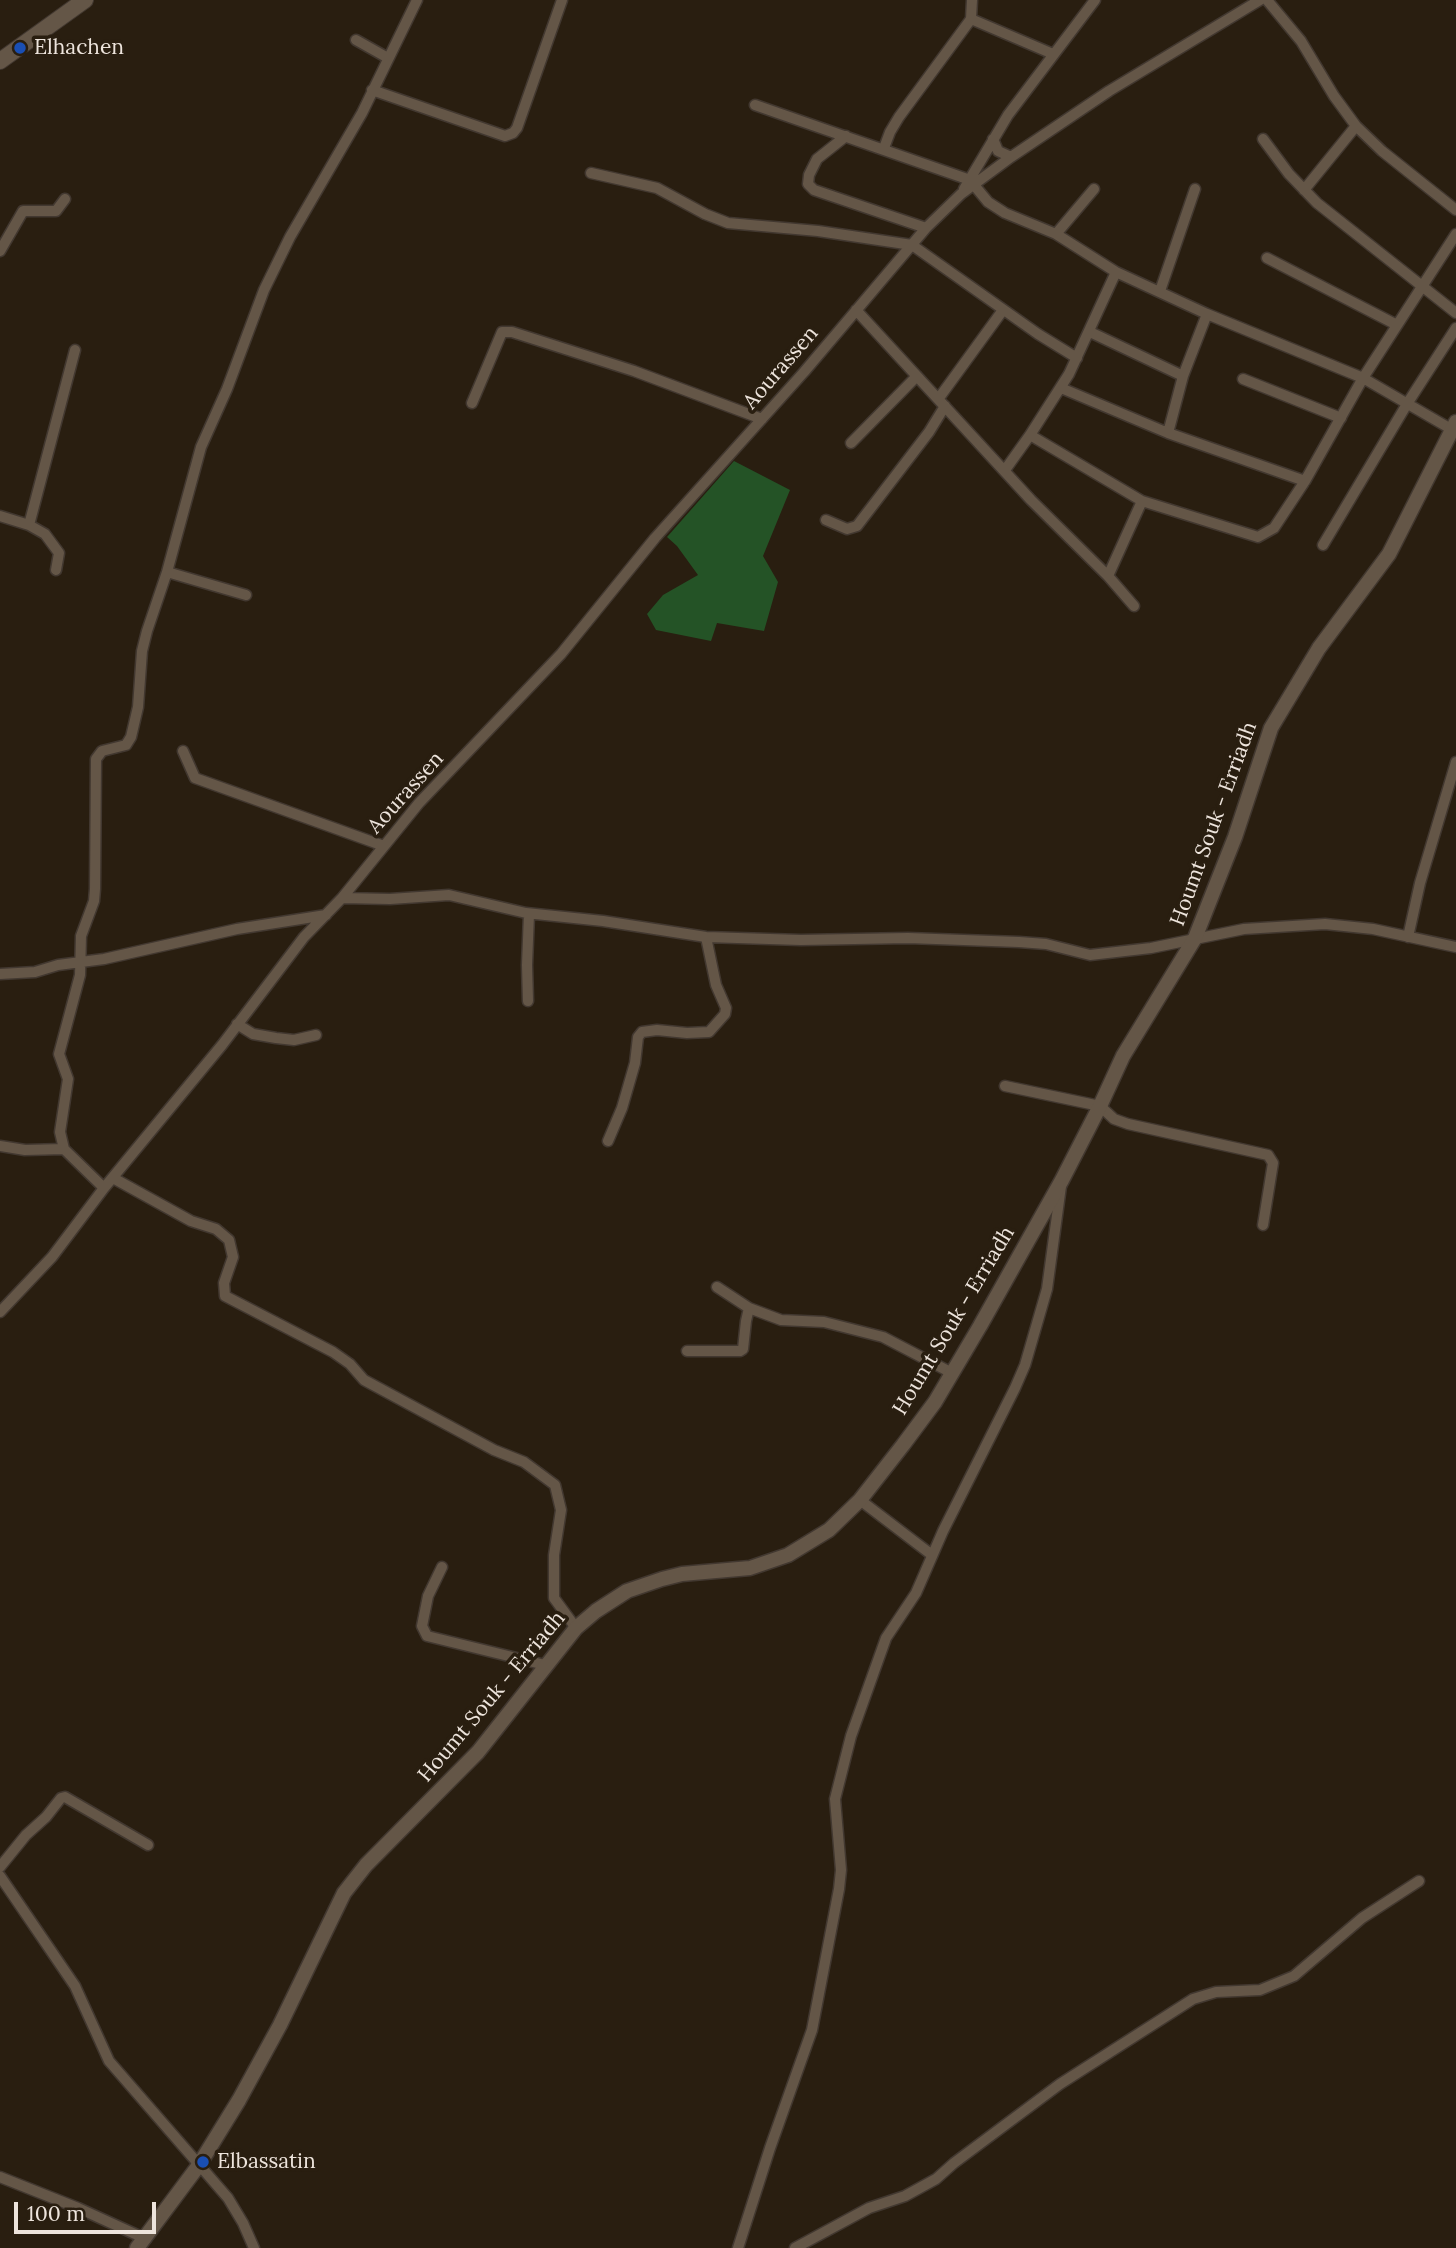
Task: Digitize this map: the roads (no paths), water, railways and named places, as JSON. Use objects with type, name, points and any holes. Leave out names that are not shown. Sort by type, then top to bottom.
[{"type":"main road","points":[[0,61],[85,0]]},
{"type":"street","points":[[104,1188],[64,1149],[60,1132],[68,1079],[59,1054],[80,975],[81,936],[94,901],[97,861],[96,759],[102,751],[126,745],[131,737],[138,707],[142,651],[201,447],[227,389],[274,267],[362,113],[417,0]]},
{"type":"street","points":[[372,90],[505,136],[513,133],[562,0]]},
{"type":"street","points":[[884,148],[899,117],[971,19],[972,0]]},
{"type":"street","name":"Aourassen","points":[[0,1312],[52,1257],[304,937],[342,898],[419,803],[561,654],[655,538],[762,419],[926,228],[972,183],[993,139],[1095,0]]},
{"type":"street","points":[[972,183],[1109,91],[1260,0]]},
{"type":"street","points":[[1267,0],[1301,41],[1356,126],[1382,151],[1456,210]]},
{"type":"street","points":[[971,19],[1053,54]]},
{"type":"street","points":[[356,40],[388,58]]},
{"type":"street","points":[[755,105],[884,148],[972,183],[988,202],[1005,213],[1056,234],[1116,272],[1207,314],[1363,378],[1407,404],[1454,426]]},
{"type":"street","points":[[1304,190],[1356,126]]},
{"type":"street","points":[[846,136],[817,159],[809,175],[808,184],[814,190],[926,228]]},
{"type":"street","points":[[993,139],[998,151],[1011,156]]},
{"type":"street","points":[[1263,139],[1304,190],[1331,215],[1456,313]]},
{"type":"street","points":[[591,173],[657,188],[728,223],[818,231],[912,245],[1003,310],[1077,358]]},
{"type":"street","points":[[1056,234],[1094,189]]},
{"type":"street","points":[[1160,291],[1195,189]]},
{"type":"street","points":[[0,251],[23,211],[56,211],[65,199]]},
{"type":"street","points":[[1030,435],[1142,501],[1258,537],[1274,528],[1305,481],[1363,378],[1456,234]]},
{"type":"street","points":[[1267,258],[1397,325]]},
{"type":"street","points":[[1005,470],[1061,388],[1090,332],[1116,272]]},
{"type":"street","points":[[856,310],[1055,526],[1108,576],[1134,606]]},
{"type":"street","points":[[826,520],[847,529],[857,526],[929,432],[942,402],[1003,310]]},
{"type":"street","points":[[1168,433],[1183,376],[1207,314]]},
{"type":"street","points":[[1323,545],[1456,328]]},
{"type":"street","points":[[472,403],[502,332],[512,332],[634,371],[762,419]]},
{"type":"street","points":[[1090,332],[1183,376]]},
{"type":"street","points":[[29,525],[75,350]]},
{"type":"street","points":[[851,443],[917,376]]},
{"type":"street","points":[[1243,379],[1341,418]]},
{"type":"street","points":[[1061,388],[1168,433],[1305,481]]},
{"type":"street","name":"Houmt Souk - Erriadh","points":[[142,2243],[199,2165],[272,2041],[344,1893],[366,1865],[478,1752],[576,1628],[627,1591],[682,1574],[750,1568],[788,1555],[829,1530],[860,1500],[911,1434],[952,1373],[1062,1180],[1123,1056],[1195,938],[1235,837],[1271,728],[1319,648],[1389,554],[1454,426]]},
{"type":"street","points":[[1108,576],[1142,501]]},
{"type":"street","points":[[0,516],[29,525],[45,534],[59,553],[56,570]]},
{"type":"street","points":[[167,572],[246,596]]},
{"type":"street","points":[[183,751],[195,778],[384,846]]},
{"type":"street","points":[[1408,937],[1420,883],[1456,762]]},
{"type":"street","points":[[342,898],[390,899],[449,895],[529,914],[706,937],[801,940],[908,938],[1019,942],[1046,944],[1090,956],[1151,948],[1244,929],[1325,924],[1373,929],[1456,947]]},
{"type":"street","points":[[528,1001],[529,914]]},
{"type":"street","points":[[0,974],[36,971],[248,926],[326,915]]},
{"type":"street","points":[[608,1141],[622,1108],[635,1063],[638,1037],[642,1032],[709,1032],[725,1014],[726,1008],[716,985],[706,937]]},
{"type":"street","points":[[237,1024],[253,1034],[276,1038],[294,1040],[316,1035]]},
{"type":"street","points":[[1005,1086],[1100,1106],[1114,1119],[1271,1157],[1273,1163],[1263,1225]]},
{"type":"street","points":[[0,1146],[25,1150],[64,1149]]},
{"type":"street","points":[[113,1178],[191,1221],[216,1229],[229,1240],[233,1257],[224,1283],[225,1296],[334,1352],[364,1380],[494,1450],[524,1462],[555,1485],[561,1510],[554,1555],[554,1598],[576,1628]]},
{"type":"street","points":[[738,2248],[812,2031],[839,1889],[841,1870],[835,1799],[851,1736],[886,1638],[916,1593],[1025,1365],[1047,1289],[1062,1180]]},
{"type":"street","points":[[716,1287],[749,1308],[782,1320],[824,1322],[883,1336],[952,1373]]},
{"type":"street","points":[[687,1351],[743,1349],[749,1308]]},
{"type":"street","points":[[860,1500],[932,1555]]},
{"type":"street","points":[[442,1567],[428,1596],[422,1626],[427,1636],[545,1665]]},
{"type":"street","points":[[0,1867],[26,1835],[65,1797],[148,1845]]},
{"type":"street","points":[[0,1876],[75,1986],[109,2061],[228,2198],[254,2248]]},
{"type":"street","points":[[795,2248],[869,2208],[905,2196],[936,2179],[1060,2084],[1193,1999],[1216,1992],[1260,1990],[1294,1976],[1362,1918],[1419,1881]]},
{"type":"street","points":[[0,2177],[78,2208],[142,2243]]},
{"type":"street","points":[[742,2234],[749,2248]]},
{"type":"place","name":"Elhachen","points":[[20,48]]},
{"type":"place","name":"Elbassatin","points":[[203,2162]]}]
